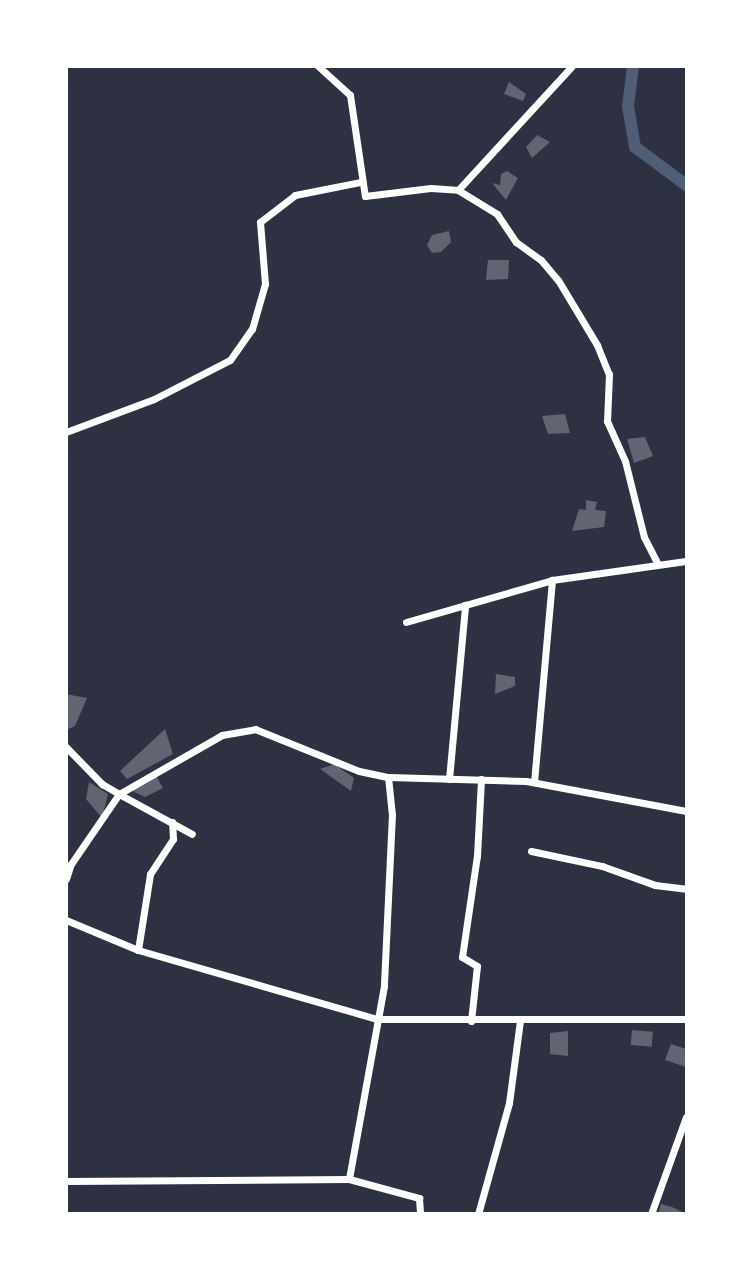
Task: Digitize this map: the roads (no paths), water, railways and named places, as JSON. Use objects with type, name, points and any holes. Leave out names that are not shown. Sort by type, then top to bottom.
[{"type":"street","points":[[318,66],[350,95],[355,112],[360,182],[365,196],[431,188],[458,190],[497,214],[516,242],[541,260],[597,345],[609,374],[607,421],[625,460],[644,537],[657,562]]},
{"type":"street","points":[[458,190],[572,66]]},
{"type":"street","points":[[66,432],[154,399],[230,360],[251,329],[265,284],[260,222],[295,195],[360,182]]},
{"type":"street","points":[[406,622],[552,580],[644,569],[657,562],[687,561]]},
{"type":"street","points":[[534,782],[552,580]]},
{"type":"street","points":[[449,779],[465,605]]},
{"type":"street","points":[[66,879],[71,864],[119,794],[222,735],[256,729],[359,771],[388,777],[534,782],[687,811]]},
{"type":"street","points":[[66,747],[102,784],[192,834]]},
{"type":"street","points":[[349,1179],[378,1019],[391,903],[388,777]]},
{"type":"street","points":[[471,1021],[477,966],[462,957],[477,856],[481,779]]},
{"type":"street","points":[[138,950],[150,874],[173,839],[172,822]]},
{"type":"street","points":[[531,851],[602,866],[655,885],[687,889]]},
{"type":"street","points":[[66,920],[138,950],[378,1019],[687,1019]]},
{"type":"street","points":[[478,1213],[509,1103],[520,1021]]},
{"type":"street","points":[[650,1213],[687,1116]]},
{"type":"street","points":[[66,1181],[349,1179],[419,1198],[420,1213]]},
{"type":"waterway","points":[[633,66],[628,106],[635,147],[686,185]]}]
